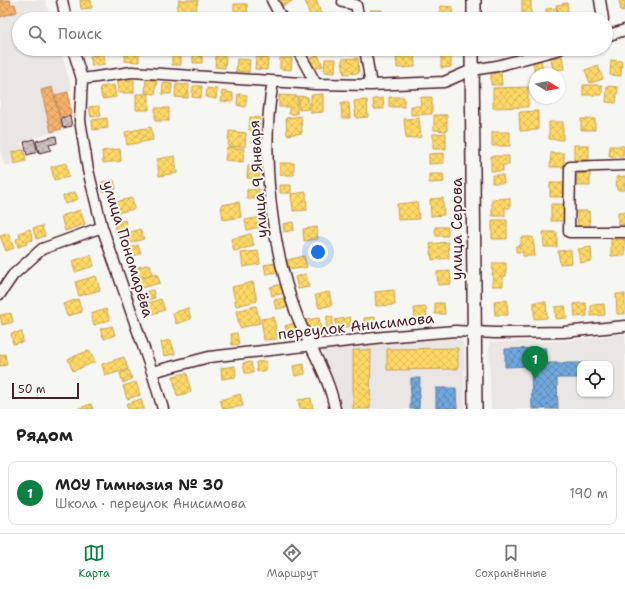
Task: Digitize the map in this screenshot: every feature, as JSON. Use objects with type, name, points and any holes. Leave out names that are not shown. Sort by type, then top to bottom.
[{"type":"main road","points":[[474,0],[474,12]]},
{"type":"main road","name":"улица Серова","points":[[472,56],[475,409]]},
{"type":"street","points":[[62,0],[65,12]]},
{"type":"street","points":[[272,0],[278,12]]},
{"type":"street","points":[[600,0],[602,12]]},
{"type":"street","points":[[343,2],[356,5],[358,12]]},
{"type":"street","points":[[613,34],[625,30]]},
{"type":"street","name":"улица Пономарёва","points":[[75,56],[82,79],[80,120],[88,170],[102,227],[152,372],[163,409]]},
{"type":"street","points":[[301,56],[316,84]]},
{"type":"street","points":[[366,56],[371,85]]},
{"type":"street","points":[[82,79],[132,72],[316,84],[371,85],[444,82],[472,70],[497,66],[534,56]]},
{"type":"street","name":"улица 9 Января","points":[[273,82],[269,104],[268,149],[273,225],[288,292],[304,334],[333,399],[335,409]]},
{"type":"street","points":[[625,165],[570,167],[569,232],[625,232]]},
{"type":"street","points":[[0,294],[13,275],[42,249],[102,227]]},
{"type":"street","name":"переулок Анисимова","points":[[152,372],[209,357],[310,345],[455,331],[564,332],[625,326]]},
{"type":"shaded area","points":[[0,0],[45,0],[49,12],[12,12],[12,56],[62,56],[72,90],[68,92],[71,115],[60,118],[62,129],[20,142],[24,150],[26,161],[5,166],[0,151]]},
{"type":"shaded area","points":[[625,334],[625,409],[491,409],[489,342],[564,341]]},
{"type":"shaded area","points":[[433,337],[454,337],[462,341],[464,345],[465,409],[341,409],[339,394],[322,351],[325,346]]},
{"type":"building: Жильё","points":[[80,0],[91,0],[92,8],[81,9]]},
{"type":"building: Жильё","points":[[179,0],[198,0],[195,12],[177,12]]},
{"type":"building: Жильё","points":[[280,0],[294,0],[283,6]]},
{"type":"building: Жильё","points":[[305,0],[316,0],[320,12],[309,12]]},
{"type":"building: Жильё","points":[[522,0],[531,0],[531,12],[522,12]]},
{"type":"building: Жильё","points":[[619,0],[625,0],[625,10],[621,11]]},
{"type":"building: Жильё","points":[[567,3],[568,12],[558,12],[556,5]]},
{"type":"building: Жильё","points":[[234,4],[247,4],[248,12],[234,12]]},
{"type":"building: Жильё","points":[[441,6],[453,7],[452,12],[440,12]]},
{"type":"building: Жильё","points":[[557,8],[557,12],[546,12],[546,9]]},
{"type":"building: Жильё","points":[[370,10],[382,10],[382,12],[370,12]]},
{"type":"building: Жильё","points":[[90,56],[104,56],[105,64],[92,66]]},
{"type":"building: Жильё","points":[[125,56],[139,56],[139,62],[125,61]]},
{"type":"building: Жильё","points":[[172,56],[181,56],[181,65],[172,65]]},
{"type":"building: Жильё","points":[[193,56],[202,56],[202,63],[193,63]]},
{"type":"building: Жильё","points":[[216,56],[226,56],[225,68],[215,67]]},
{"type":"building: Жильё","points":[[318,56],[323,66],[315,69],[310,59]]},
{"type":"building: Жильё","points":[[396,56],[414,56],[415,67],[397,68]]},
{"type":"building: Жильё","points":[[441,56],[451,56],[451,67],[441,68]]},
{"type":"building: Жильё","points":[[562,56],[564,68],[553,68],[551,58]]},
{"type":"building: Жильё","points":[[256,57],[268,58],[267,70],[255,69]]},
{"type":"building: Жильё","points":[[280,58],[292,58],[291,70],[280,69]]},
{"type":"building: Жильё","points":[[358,58],[359,73],[344,74],[342,59]]},
{"type":"building: Жильё","points":[[237,59],[250,60],[249,72],[236,71]]},
{"type":"building: Жильё","points":[[325,59],[336,59],[335,73],[324,72]]},
{"type":"building: Жильё","points":[[541,60],[543,68],[534,68],[533,62]]},
{"type":"building: Жильё","points":[[611,60],[622,61],[621,76],[610,75]]},
{"type":"building: Жильё","points":[[598,65],[603,79],[590,83],[585,70]]},
{"type":"building: Жильё","points":[[491,73],[501,73],[502,85],[491,85]]},
{"type":"building: Жильё","points":[[146,79],[157,80],[155,94],[145,93]]},
{"type":"building: Жильё","points":[[118,80],[134,80],[134,93],[118,93]]},
{"type":"building: Жильё","points":[[163,83],[172,84],[171,94],[162,94]]},
{"type":"building: Жильё","points":[[176,84],[189,85],[188,98],[175,97]]},
{"type":"building: Жильё","points":[[114,85],[116,97],[102,99],[100,87]]},
{"type":"building: Жильё","points":[[583,85],[602,85],[602,95],[583,95]]},
{"type":"building: Жильё","points":[[193,86],[202,86],[201,98],[192,97]]},
{"type":"building: Жильё","points":[[607,86],[618,87],[616,103],[606,102]]},
{"type":"building: Жильё","points":[[528,87],[528,107],[493,108],[493,88]]},
{"type":"building: Жильё","points":[[207,88],[217,89],[216,99],[206,97]]},
{"type":"building: Жильё","points":[[222,91],[233,93],[233,102],[221,101]]},
{"type":"building: Жильё","points":[[136,94],[149,94],[149,110],[136,110]]},
{"type":"building: Жильё","points":[[238,94],[247,95],[245,107],[237,105]]},
{"type":"building: Жильё","points":[[323,94],[323,112],[311,113],[311,95]]},
{"type":"building: Жильё","points":[[279,95],[297,96],[297,114],[289,114],[289,107],[279,107]]},
{"type":"building: Жильё","points":[[298,96],[308,97],[309,109],[299,110]]},
{"type":"building: Жильё","points":[[389,97],[404,97],[404,107],[389,107]]},
{"type":"building: Жильё","points":[[420,97],[432,97],[432,114],[411,115],[411,106],[421,106]]},
{"type":"building: Жильё","points":[[383,98],[384,109],[374,109],[373,99]]},
{"type":"building: Жильё","points":[[367,100],[368,117],[356,118],[354,101]]},
{"type":"building: Жильё","points":[[341,103],[349,103],[350,118],[342,118]]},
{"type":"building: Жильё","points":[[99,106],[101,116],[91,117],[89,107]]},
{"type":"building: Жильё","points":[[155,108],[169,108],[169,121],[155,121]]},
{"type":"building: Жильё","points":[[538,111],[538,130],[520,131],[519,112]]},
{"type":"building: Жильё","points":[[434,115],[447,115],[447,131],[434,130]]},
{"type":"building: Жильё","points":[[301,116],[302,133],[287,135],[286,118]]},
{"type":"building: Жильё","points":[[250,117],[260,118],[259,131],[249,130]]},
{"type":"building: Жильё","points":[[107,118],[108,128],[93,130],[92,120]]},
{"type":"building: Жильё","points":[[419,118],[421,137],[406,139],[404,119]]},
{"type":"building: Жильё","points":[[581,119],[595,119],[595,130],[581,130]]},
{"type":"building: Жильё","points":[[549,122],[563,122],[563,140],[549,139]]},
{"type":"building: Жильё","points":[[151,127],[153,140],[127,145],[125,132]]},
{"type":"building: Жильё","points":[[229,131],[246,133],[245,147],[228,146]]},
{"type":"building: Жильё","points":[[492,132],[510,132],[510,146],[492,146]]},
{"type":"building: Жильё","points":[[446,133],[446,149],[433,149],[433,134]]},
{"type":"building: Жильё","points":[[574,145],[589,145],[589,160],[574,160]]},
{"type":"building: Жильё","points":[[610,146],[624,146],[623,157],[609,156]]},
{"type":"building: Жильё","points":[[227,147],[244,149],[243,162],[225,160]]},
{"type":"building: Жильё","points":[[120,149],[121,161],[103,163],[102,151]]},
{"type":"building: Жильё","points":[[24,150],[26,161],[14,164],[12,152]]},
{"type":"building: Жильё","points":[[444,153],[444,163],[429,164],[429,154]]},
{"type":"building: Жильё","points":[[551,153],[564,153],[564,167],[550,167]]},
{"type":"building: Жильё","points":[[175,156],[177,173],[159,176],[157,159]]},
{"type":"building: Жильё","points":[[491,156],[509,156],[509,165],[503,165],[503,171],[491,171]]},
{"type":"building: Жильё","points":[[66,163],[69,177],[54,180],[51,167]]},
{"type":"building: Жильё","points":[[280,163],[294,163],[294,175],[280,175]]},
{"type":"building: Жильё","points":[[248,166],[260,167],[259,179],[247,178]]},
{"type":"building: Жильё","points":[[590,173],[590,186],[577,186],[577,174]]},
{"type":"building: Жильё","points":[[429,174],[443,174],[444,182],[429,183]]},
{"type":"building: Жильё","points":[[492,175],[503,175],[504,183],[492,183]]},
{"type":"building: Жильё","points":[[625,176],[625,190],[617,190],[616,177]]},
{"type":"building: Жильё","points":[[114,180],[116,189],[103,192],[102,182]]},
{"type":"building: Жильё","points":[[550,183],[564,183],[564,197],[550,197]]},
{"type":"building: Жильё","points":[[280,185],[291,185],[291,193],[280,193]]},
{"type":"building: Жильё","points":[[259,189],[259,199],[247,199],[247,190]]},
{"type":"building: Жильё","points":[[75,192],[78,199],[65,204],[63,196]]},
{"type":"building: Жильё","points":[[306,192],[307,210],[293,211],[291,194]]},
{"type":"building: Жильё","points":[[132,198],[134,209],[117,213],[115,202]]},
{"type":"building: Жильё","points":[[443,198],[444,215],[431,216],[430,199]]},
{"type":"building: Жильё","points":[[510,198],[510,208],[505,208],[505,216],[492,216],[492,199]]},
{"type":"building: Жильё","points":[[239,202],[241,217],[223,220],[221,205]]},
{"type":"building: Жильё","points":[[417,202],[419,219],[398,220],[397,204]]},
{"type":"building: Жильё","points":[[551,204],[564,204],[564,221],[551,221]]},
{"type":"building: Жильё","points":[[80,210],[85,224],[65,231],[61,216]]},
{"type":"building: Жильё","points":[[577,211],[589,211],[590,227],[578,227]]},
{"type":"building: Жильё","points":[[618,212],[625,212],[625,225],[618,225]]},
{"type":"building: Жильё","points":[[262,217],[264,226],[247,230],[245,220]]},
{"type":"building: Жильё","points":[[125,220],[127,231],[116,233],[114,223]]},
{"type":"building: Жильё","points":[[492,220],[507,220],[507,239],[492,239]]},
{"type":"building: Жильё","points":[[293,222],[294,230],[284,232],[283,224]]},
{"type":"building: Жильё","points":[[42,226],[45,236],[36,239],[33,228]]},
{"type":"building: Жильё","points":[[317,227],[318,239],[304,241],[303,229]]},
{"type":"building: Жильё","points":[[435,227],[448,227],[448,236],[436,236]]},
{"type":"building: Жильё","points":[[30,229],[33,240],[18,247],[16,239],[20,238],[19,233]]},
{"type":"building: Жильё","points":[[140,229],[144,239],[126,244],[123,235]]},
{"type":"building: Жильё","points":[[543,232],[557,232],[557,247],[544,247]]},
{"type":"building: Жильё","points":[[8,233],[14,248],[6,251],[0,236]]},
{"type":"building: Жильё","points":[[251,234],[254,246],[234,251],[231,239]]},
{"type":"building: Жильё","points":[[521,237],[533,237],[535,256],[523,256],[522,252],[516,252],[516,246],[521,245]]},
{"type":"building: Жильё","points":[[611,239],[625,239],[625,255],[611,256]]},
{"type":"building: Жильё","points":[[448,242],[449,258],[432,260],[430,244]]},
{"type":"building: Жильё","points":[[138,245],[141,253],[131,257],[128,249]]},
{"type":"building: Жильё","points":[[591,247],[592,261],[580,263],[578,249]]},
{"type":"building: Жильё","points":[[571,250],[572,263],[560,264],[558,251]]},
{"type":"building: Жильё","points":[[258,251],[260,264],[243,267],[241,253]]},
{"type":"building: Жильё","points":[[91,255],[94,266],[75,272],[72,261]]},
{"type":"building: Жильё","points":[[304,256],[307,267],[289,270],[287,260]]},
{"type":"building: Жильё","points":[[275,263],[277,272],[266,274],[264,265]]},
{"type":"building: Жильё","points":[[493,263],[506,263],[506,276],[503,276],[503,286],[492,286]]},
{"type":"building: Жильё","points":[[150,264],[152,274],[138,278],[135,268]]},
{"type":"building: Жильё","points":[[450,271],[451,284],[438,285],[437,272]]},
{"type":"building: Жильё","points":[[157,274],[160,283],[141,288],[139,279]]},
{"type":"building: Жильё","points":[[306,274],[309,287],[298,289],[295,277]]},
{"type":"building: Жильё","points":[[96,276],[100,290],[79,296],[75,282]]},
{"type":"building: Жильё","points":[[253,282],[257,301],[236,306],[232,287]]},
{"type":"building: Жильё","points":[[282,284],[285,293],[272,296],[270,287]]},
{"type":"building: Жильё","points":[[153,290],[155,298],[147,300],[145,292]]},
{"type":"building: Жильё","points":[[394,290],[395,305],[376,306],[375,292]]},
{"type":"building: Жильё","points":[[329,292],[332,305],[319,308],[315,295]]},
{"type":"building: Жильё","points":[[616,294],[625,294],[625,314],[617,314]]},
{"type":"building: Жильё","points":[[285,298],[287,307],[276,309],[274,300]]},
{"type":"building: Жильё","points":[[78,299],[82,312],[67,316],[63,304]]},
{"type":"building: Жильё","points":[[161,299],[165,310],[152,314],[148,303]]},
{"type":"building: Жильё","points":[[507,300],[508,315],[495,315],[494,301]]},
{"type":"building: Жильё","points":[[534,302],[546,302],[547,318],[534,319]]},
{"type":"building: Жильё","points":[[435,303],[444,303],[445,314],[435,314]]},
{"type":"building: Жильё","points":[[586,303],[587,316],[575,317],[574,304]]},
{"type":"building: Жильё","points":[[604,304],[605,315],[591,316],[591,305]]},
{"type":"building: Жильё","points":[[256,306],[260,323],[240,328],[236,311]]},
{"type":"building: Жильё","points":[[565,306],[567,318],[556,319],[555,307]]},
{"type":"building: Жильё","points":[[426,307],[427,318],[415,319],[414,308]]},
{"type":"building: Жильё","points":[[188,308],[191,319],[176,324],[173,313]]},
{"type":"building: Жильё","points":[[106,309],[110,320],[94,325],[91,314]]},
{"type":"building: Жильё","points":[[11,313],[13,322],[2,325],[0,315]]},
{"type":"building: Жильё","points":[[327,316],[333,317],[332,328],[326,327]]},
{"type":"building: Жильё","points":[[274,317],[277,339],[264,340],[261,319]]},
{"type":"building: Жильё","points":[[350,317],[352,326],[337,329],[335,320]]},
{"type":"building: Жильё","points":[[375,317],[376,325],[365,326],[364,318]]},
{"type":"building: Жильё","points":[[319,318],[321,330],[308,332],[306,320]]},
{"type":"building: Жильё","points":[[294,323],[297,334],[288,337],[285,326]]},
{"type":"building: Жильё","points":[[112,326],[115,335],[104,339],[100,329]]},
{"type":"building: Жильё","points":[[22,332],[23,342],[13,344],[11,333]]},
{"type":"building: Жильё","points":[[237,333],[239,344],[232,345],[231,334]]},
{"type":"building: Жильё","points":[[171,340],[175,354],[164,356],[161,342]]},
{"type":"building: Жильё","points":[[458,348],[458,369],[387,370],[387,349]]},
{"type":"building: Жильё","points":[[90,350],[95,362],[73,371],[68,359]]},
{"type":"building: Жильё","points":[[353,350],[371,350],[370,409],[353,409]]},
{"type":"building: Жильё","points":[[5,354],[7,365],[0,366],[0,355]]},
{"type":"building: Жильё","points":[[124,357],[128,369],[105,376],[102,364]]},
{"type":"building: Жильё","points":[[266,361],[267,370],[257,372],[256,362]]},
{"type":"building: Жильё","points":[[251,362],[253,373],[245,373],[243,363]]},
{"type":"building: Жильё","points":[[304,364],[305,374],[295,376],[293,366]]},
{"type":"building: Жильё","points":[[235,366],[236,377],[222,379],[221,368]]},
{"type":"building: Жильё","points":[[129,370],[132,379],[123,383],[120,373]]},
{"type":"building: Жильё","points":[[187,373],[191,392],[177,396],[173,376]]},
{"type":"building: Жильё","points":[[136,382],[140,395],[127,399],[123,386]]},
{"type":"building: Жильё","points":[[240,394],[243,406],[223,409],[220,400]]},
{"type":"building: Жильё","points":[[311,398],[313,409],[300,409],[298,400]]},
{"type":"building: Жильё","points":[[141,399],[144,409],[128,409],[126,404]]},
{"type":"building: Жильё","points":[[91,404],[93,409],[77,409]]},
{"type":"building: Школы","points":[[546,348],[546,363],[577,363],[577,378],[557,378],[558,409],[532,409],[531,366],[505,367],[505,349]]},
{"type":"building: Школы","points":[[411,378],[420,378],[419,409],[410,409]]},
{"type":"building: Школы","points":[[436,388],[456,388],[457,409],[436,409]]},
{"type":"building: Медицина","points":[[0,0],[10,0],[11,5],[15,4],[17,12],[12,12],[12,13],[0,17]]},
{"type":"building: Медицина","points":[[52,87],[62,129],[51,132],[41,90]]},
{"type":"building: Медицина","points":[[68,92],[71,115],[60,117],[55,95]]},
{"type":"building: Прочее","points":[[70,116],[72,126],[63,128],[61,118]]},
{"type":"building: Прочее","points":[[56,136],[57,143],[49,145],[51,150],[39,153],[36,141]]},
{"type":"building: Прочее","points":[[34,139],[38,152],[27,155],[24,142]]},
{"type":"place","name":"МОУ Гимназия № 30","points":[[535,379]]}]
